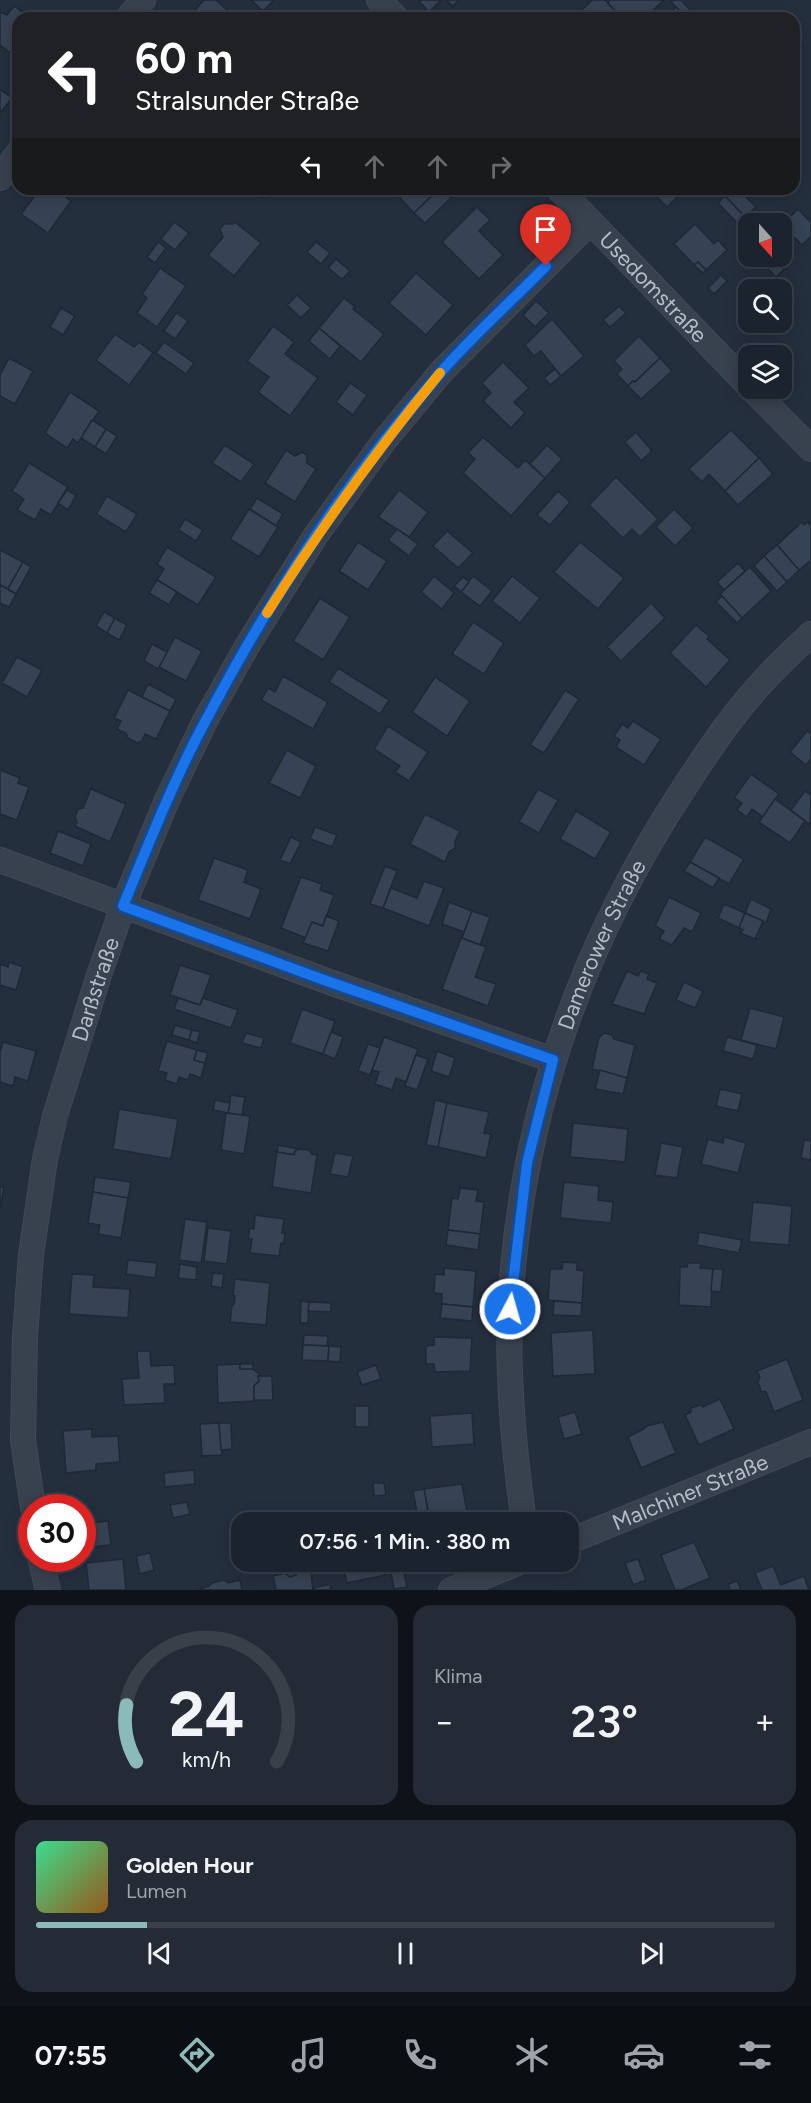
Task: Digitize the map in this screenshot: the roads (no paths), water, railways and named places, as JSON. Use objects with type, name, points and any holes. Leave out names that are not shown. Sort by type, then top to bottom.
[{"type":"street","points":[[133,12],[143,0]]},
{"type":"street","points":[[379,0],[390,12]]},
{"type":"street","points":[[0,178],[12,161]]},
{"type":"street","name":"Usedomstraße","points":[[565,195],[738,375]]},
{"type":"street","name":"Darßstraße","points":[[31,1494],[23,1440],[25,1336],[31,1255],[43,1170],[55,1116],[78,1037],[123,906],[167,800],[205,721],[247,646],[316,535],[384,441],[442,371],[590,222]]},
{"type":"street","name":"Usedomstraße","points":[[762,399],[811,449]]},
{"type":"street","name":"Damerower Straße","points":[[523,1512],[511,1406],[510,1309],[527,1163],[553,1060],[593,953],[629,879],[664,819],[737,712],[768,675],[811,634]]},
{"type":"street","points":[[0,860],[324,980],[553,1060]]},
{"type":"street","name":"Malchiner Straße","points":[[579,1537],[811,1442]]},
{"type":"street","points":[[44,1572],[48,1590]]},
{"type":"street","points":[[451,1590],[495,1572]]}]
